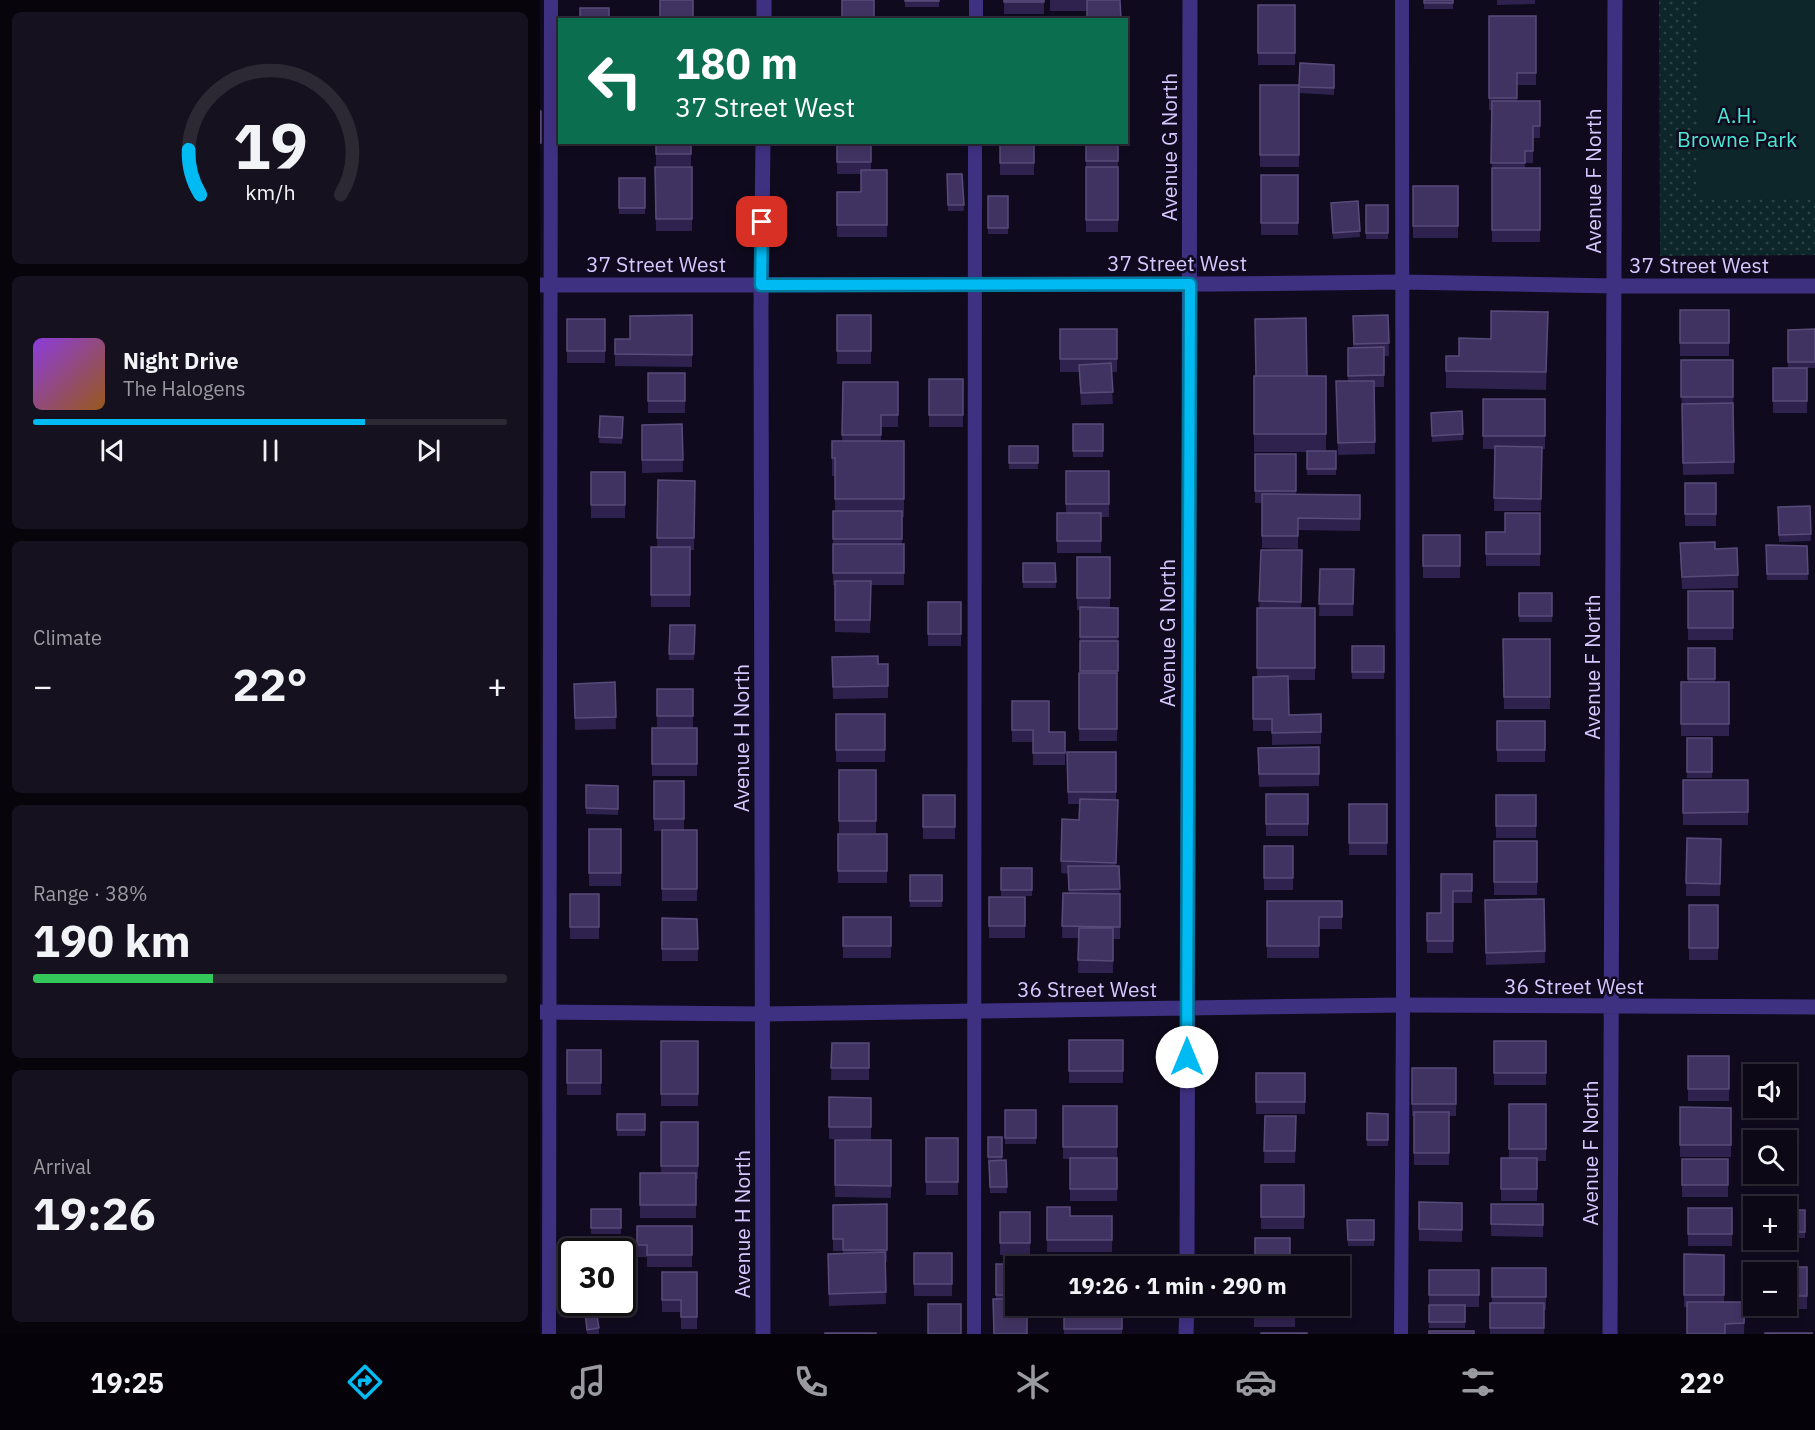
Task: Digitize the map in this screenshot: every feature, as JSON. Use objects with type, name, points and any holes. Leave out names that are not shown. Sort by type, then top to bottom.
[{"type":"street","points":[[764,0],[764,18]]},
{"type":"street","name":"Avenue G North","points":[[1187,1256],[1190,0]]},
{"type":"street","name":"Avenue F North","points":[[1610,1334],[1615,0]]},
{"type":"street","name":"Avenue H North","points":[[763,144],[761,285],[763,1334]]},
{"type":"street","name":"37 Street West","points":[[545,285],[1402,282],[1613,286],[1815,286]]},
{"type":"street","name":"36 Street West","points":[[545,1012],[763,1014],[1403,1005],[1815,1007]]},
{"type":"street","points":[[1186,1316],[1186,1334]]},
{"type":"lane","points":[[549,1334],[545,1012],[545,285],[551,0]]},
{"type":"lane","points":[[976,0],[976,18]]},
{"type":"lane","points":[[1401,1334],[1402,0]]},
{"type":"lane","points":[[974,1334],[975,144]]},
{"type":"green space","name":"A.H. Browne Park","points":[[1659,0],[1815,0],[1815,255],[1660,256]]},
{"type":"green space","points":[[1699,0],[1815,0],[1815,198],[1696,200]]},
{"type":"building","points":[[660,0],[693,0],[693,18],[660,18]]},
{"type":"building","points":[[842,0],[874,0],[874,18],[842,18]]},
{"type":"building","points":[[939,0],[939,1],[905,1]]},
{"type":"building","points":[[1004,0],[1044,0],[1044,2],[1004,2]]},
{"type":"building","points":[[1087,0],[1120,0],[1121,18],[1087,18]]},
{"type":"building","points":[[1424,0],[1453,0],[1453,3],[1424,3]]},
{"type":"building","points":[[1258,5],[1295,5],[1295,53],[1258,53]]},
{"type":"building","points":[[580,8],[609,8],[609,18],[580,18]]},
{"type":"building","points":[[1489,16],[1536,16],[1536,73],[1517,73],[1517,98],[1489,98]]},
{"type":"building","points":[[1300,63],[1334,65],[1334,88],[1299,87]]},
{"type":"building","points":[[1260,85],[1299,85],[1299,155],[1260,155]]},
{"type":"building","points":[[1492,101],[1540,101],[1540,126],[1533,126],[1533,151],[1525,151],[1525,163],[1491,163]]},
{"type":"building","points":[[541,111],[541,143],[540,143]]},
{"type":"building","points":[[656,144],[691,144],[691,154],[656,154]]},
{"type":"building","points":[[837,144],[871,144],[871,162],[837,162]]},
{"type":"building","points":[[1000,144],[1034,144],[1034,163],[1000,163]]},
{"type":"building","points":[[1086,144],[1118,144],[1118,161],[1086,161]]},
{"type":"building","points":[[655,167],[692,167],[692,219],[656,219]]},
{"type":"building","points":[[1086,167],[1118,167],[1118,220],[1086,220]]},
{"type":"building","points":[[1492,168],[1540,168],[1540,230],[1492,230]]},
{"type":"building","points":[[861,170],[887,170],[887,225],[837,225],[837,192],[861,192]]},
{"type":"building","points":[[947,174],[962,174],[964,205],[948,205]]},
{"type":"building","points":[[1261,175],[1298,175],[1298,223],[1261,223]]},
{"type":"building","points":[[619,178],[645,178],[645,208],[619,208]]},
{"type":"building","points":[[1413,186],[1458,186],[1458,226],[1413,226]]},
{"type":"building","points":[[988,196],[1008,196],[1008,228],[988,228]]},
{"type":"building","points":[[1358,201],[1360,231],[1333,233],[1331,203]]},
{"type":"building","points":[[1366,205],[1388,205],[1388,233],[1366,233]]},
{"type":"building","points":[[1680,310],[1729,310],[1729,343],[1680,343]]},
{"type":"building","points":[[1491,311],[1548,312],[1546,372],[1446,371],[1446,356],[1459,356],[1459,338],[1491,339]]},
{"type":"building","points":[[692,315],[692,355],[615,354],[615,339],[630,339],[630,316]]},
{"type":"building","points":[[837,315],[871,315],[871,351],[837,351]]},
{"type":"building","points":[[1388,315],[1389,343],[1354,344],[1353,316]]},
{"type":"building","points":[[1306,318],[1307,376],[1256,376],[1255,319]]},
{"type":"building","points":[[567,319],[605,319],[605,351],[567,351]]},
{"type":"building","points":[[1060,329],[1117,329],[1117,359],[1060,359]]},
{"type":"building","points":[[1815,329],[1815,362],[1788,362],[1788,330]]},
{"type":"building","points":[[1384,347],[1384,375],[1348,376],[1348,348]]},
{"type":"building","points":[[1681,360],[1733,360],[1733,397],[1681,397]]},
{"type":"building","points":[[1111,363],[1113,392],[1081,393],[1079,365]]},
{"type":"building","points":[[1773,368],[1807,368],[1807,401],[1773,401]]},
{"type":"building","points":[[648,373],[685,373],[685,401],[648,401]]},
{"type":"building","points":[[1254,376],[1326,376],[1326,434],[1254,434]]},
{"type":"building","points":[[929,379],[963,379],[963,415],[929,415]]},
{"type":"building","points":[[1336,381],[1374,381],[1375,442],[1338,443]]},
{"type":"building","points":[[843,382],[898,382],[898,415],[881,415],[881,435],[842,435]]},
{"type":"building","points":[[1483,399],[1545,399],[1545,436],[1483,436]]},
{"type":"building","points":[[1733,403],[1734,462],[1683,463],[1682,404]]},
{"type":"building","points":[[1462,411],[1463,434],[1432,436],[1431,413]]},
{"type":"building","points":[[600,416],[623,417],[622,438],[599,437]]},
{"type":"building","points":[[682,424],[683,460],[642,460],[642,425]]},
{"type":"building","points":[[1073,424],[1103,424],[1103,451],[1073,451]]},
{"type":"building","points":[[832,441],[904,441],[904,499],[835,499],[835,458],[832,458]]},
{"type":"building","points":[[1009,446],[1038,446],[1038,463],[1009,463]]},
{"type":"building","points":[[1495,446],[1542,447],[1541,499],[1494,498]]},
{"type":"building","points":[[1307,451],[1336,451],[1336,469],[1307,469]]},
{"type":"building","points":[[1255,454],[1296,454],[1296,491],[1255,491]]},
{"type":"building","points":[[1066,471],[1109,471],[1109,504],[1066,504]]},
{"type":"building","points":[[591,472],[625,472],[625,505],[591,505]]},
{"type":"building","points":[[658,480],[695,481],[694,538],[657,538]]},
{"type":"building","points":[[1685,483],[1716,483],[1716,514],[1685,514]]},
{"type":"building","points":[[1262,494],[1360,495],[1360,519],[1298,518],[1298,536],[1262,536]]},
{"type":"building","points":[[1810,506],[1811,534],[1779,535],[1778,507]]},
{"type":"building","points":[[833,511],[902,511],[902,539],[833,539]]},
{"type":"building","points":[[1057,513],[1101,513],[1101,541],[1057,541]]},
{"type":"building","points":[[1505,513],[1540,513],[1540,554],[1486,554],[1486,532],[1505,532]]},
{"type":"building","points":[[1423,535],[1460,535],[1460,566],[1423,566]]},
{"type":"building","points":[[1715,542],[1715,549],[1737,548],[1738,575],[1682,577],[1680,543]]},
{"type":"building","points":[[833,544],[904,544],[904,573],[833,573]]},
{"type":"building","points":[[1766,545],[1807,546],[1808,574],[1767,574]]},
{"type":"building","points":[[651,547],[690,547],[690,595],[651,595]]},
{"type":"building","points":[[1261,550],[1302,550],[1301,602],[1259,601]]},
{"type":"building","points":[[1077,557],[1110,557],[1110,598],[1077,598]]},
{"type":"building","points":[[1023,563],[1055,563],[1056,582],[1023,582]]},
{"type":"building","points":[[1320,569],[1354,569],[1353,604],[1319,604]]},
{"type":"building","points":[[835,581],[871,581],[870,620],[835,620]]},
{"type":"building","points":[[1688,591],[1733,591],[1733,628],[1688,628]]},
{"type":"building","points":[[1519,593],[1552,593],[1552,616],[1519,616]]},
{"type":"building","points":[[928,602],[961,602],[961,634],[928,634]]},
{"type":"building","points":[[1080,607],[1118,608],[1118,637],[1080,637]]},
{"type":"building","points":[[1257,608],[1315,608],[1315,668],[1257,668]]},
{"type":"building","points":[[670,625],[695,625],[694,654],[669,654]]},
{"type":"building","points":[[1503,639],[1550,639],[1550,697],[1504,697]]},
{"type":"building","points":[[1080,641],[1118,641],[1118,671],[1080,671]]},
{"type":"building","points":[[1352,646],[1384,646],[1384,672],[1352,672]]},
{"type":"building","points":[[1688,648],[1715,648],[1715,679],[1688,679]]},
{"type":"building","points":[[878,656],[878,664],[888,664],[888,686],[833,687],[832,657]]},
{"type":"building","points":[[1079,673],[1117,673],[1117,729],[1079,729]]},
{"type":"building","points":[[1288,676],[1289,715],[1321,714],[1321,732],[1272,733],[1272,719],[1253,719],[1253,677]]},
{"type":"building","points":[[615,682],[616,717],[575,718],[574,684]]},
{"type":"building","points":[[1681,682],[1729,682],[1729,724],[1681,724]]},
{"type":"building","points":[[657,689],[693,689],[693,716],[657,716]]},
{"type":"building","points":[[1012,701],[1049,701],[1049,732],[1065,732],[1065,753],[1033,753],[1033,730],[1012,730]]},
{"type":"building","points":[[836,714],[885,714],[885,750],[836,750]]},
{"type":"building","points":[[1497,721],[1545,721],[1545,750],[1497,750]]},
{"type":"building","points":[[652,728],[697,728],[697,764],[652,764]]},
{"type":"building","points":[[1687,738],[1712,738],[1712,772],[1687,772]]},
{"type":"building","points":[[1319,747],[1319,774],[1259,774],[1258,748]]},
{"type":"building","points":[[1067,752],[1116,752],[1116,792],[1068,792]]},
{"type":"building","points":[[839,770],[876,770],[876,821],[839,821]]},
{"type":"building","points":[[1683,780],[1748,780],[1748,812],[1683,813]]},
{"type":"building","points":[[654,781],[684,781],[684,819],[654,819]]},
{"type":"building","points":[[586,785],[618,786],[618,809],[586,808]]},
{"type":"building","points":[[1266,794],[1308,794],[1308,824],[1266,824]]},
{"type":"building","points":[[923,795],[955,795],[955,827],[923,827]]},
{"type":"building","points":[[1496,795],[1536,795],[1536,826],[1496,826]]},
{"type":"building","points":[[1080,799],[1118,800],[1116,863],[1061,861],[1062,819],[1079,820]]},
{"type":"building","points":[[1349,804],[1387,804],[1387,843],[1349,843]]},
{"type":"building","points":[[589,829],[621,829],[621,873],[589,873]]},
{"type":"building","points":[[662,830],[697,830],[697,889],[662,889]]},
{"type":"building","points":[[838,834],[887,834],[887,871],[838,871]]},
{"type":"building","points":[[1687,838],[1721,839],[1720,884],[1686,883]]},
{"type":"building","points":[[1494,841],[1537,841],[1537,882],[1494,882]]},
{"type":"building","points":[[1264,846],[1293,846],[1293,878],[1264,878]]},
{"type":"building","points":[[1068,866],[1119,866],[1120,889],[1069,890]]},
{"type":"building","points":[[1001,868],[1032,868],[1032,890],[1001,890]]},
{"type":"building","points":[[1441,874],[1472,874],[1472,891],[1453,891],[1453,941],[1427,941],[1427,913],[1441,913]]},
{"type":"building","points":[[910,875],[942,875],[942,901],[910,901]]},
{"type":"building","points":[[1063,893],[1120,894],[1120,927],[1062,926]]},
{"type":"building","points":[[570,894],[599,894],[599,927],[570,927]]},
{"type":"building","points":[[989,897],[1025,897],[1025,926],[989,926]]},
{"type":"building","points":[[1544,899],[1545,951],[1486,953],[1485,900]]},
{"type":"building","points":[[1267,901],[1342,901],[1342,917],[1319,917],[1319,946],[1267,946]]},
{"type":"building","points":[[1689,905],[1718,905],[1718,948],[1689,948]]},
{"type":"building","points":[[843,917],[891,917],[891,946],[843,946]]},
{"type":"building","points":[[662,918],[697,919],[698,949],[662,949]]},
{"type":"building","points":[[1079,928],[1113,928],[1113,961],[1078,960]]},
{"type":"building","points":[[1069,1040],[1123,1040],[1123,1071],[1069,1071]]},
{"type":"building","points":[[661,1041],[698,1041],[698,1094],[661,1094]]},
{"type":"building","points":[[1494,1041],[1546,1041],[1546,1073],[1494,1073]]},
{"type":"building","points":[[832,1043],[869,1043],[869,1068],[831,1068]]},
{"type":"building","points":[[567,1050],[601,1050],[601,1083],[567,1083]]},
{"type":"building","points":[[1688,1056],[1729,1056],[1729,1089],[1688,1089]]},
{"type":"building","points":[[1412,1068],[1456,1068],[1456,1104],[1412,1104]]},
{"type":"building","points":[[1256,1073],[1305,1073],[1305,1102],[1256,1102]]},
{"type":"building","points":[[829,1097],[871,1098],[871,1127],[829,1127]]},
{"type":"building","points":[[1509,1104],[1546,1104],[1546,1149],[1509,1149]]},
{"type":"building","points":[[1063,1106],[1117,1106],[1117,1147],[1063,1147]]},
{"type":"building","points":[[1680,1107],[1731,1108],[1731,1145],[1680,1145]]},
{"type":"building","points":[[1005,1110],[1036,1110],[1036,1138],[1005,1138]]},
{"type":"building","points":[[1414,1112],[1449,1112],[1449,1153],[1414,1153]]},
{"type":"building","points":[[1367,1113],[1388,1114],[1388,1140],[1367,1140]]},
{"type":"building","points":[[617,1114],[645,1114],[645,1130],[617,1130]]},
{"type":"building","points":[[1265,1116],[1296,1116],[1295,1151],[1264,1151]]},
{"type":"building","points":[[661,1122],[698,1122],[698,1166],[661,1166]]},
{"type":"building","points":[[988,1137],[1002,1137],[1002,1157],[988,1157]]},
{"type":"building","points":[[926,1138],[958,1138],[958,1182],[926,1182]]},
{"type":"building","points":[[835,1140],[891,1140],[891,1186],[835,1185]]},
{"type":"building","points":[[1070,1158],[1117,1158],[1117,1189],[1070,1189]]},
{"type":"building","points":[[1501,1158],[1537,1158],[1537,1189],[1501,1189]]},
{"type":"building","points":[[1682,1159],[1728,1159],[1728,1185],[1682,1185]]},
{"type":"building","points":[[1006,1160],[1007,1187],[990,1187],[989,1161]]},
{"type":"building","points":[[640,1173],[696,1173],[696,1205],[640,1205]]},
{"type":"building","points":[[1261,1185],[1304,1185],[1304,1217],[1261,1217]]},
{"type":"building","points":[[1419,1202],[1462,1203],[1462,1230],[1419,1229]]},
{"type":"building","points":[[887,1204],[887,1250],[843,1250],[843,1239],[833,1239],[833,1205]]},
{"type":"building","points":[[1491,1204],[1543,1204],[1543,1225],[1491,1224]]},
{"type":"building","points":[[1047,1207],[1070,1207],[1070,1216],[1112,1216],[1112,1240],[1047,1240]]},
{"type":"building","points":[[1688,1208],[1732,1208],[1732,1234],[1688,1234]]},
{"type":"building","points":[[591,1209],[621,1209],[621,1228],[591,1228]]},
{"type":"building","points":[[1797,1210],[1805,1210],[1805,1232],[1797,1232]]},
{"type":"building","points":[[1000,1212],[1030,1212],[1030,1243],[1000,1243]]},
{"type":"building","points":[[1347,1220],[1374,1220],[1374,1240],[1348,1240]]},
{"type":"building","points":[[637,1226],[692,1226],[692,1255],[647,1255],[647,1245],[637,1245]]},
{"type":"building","points":[[1255,1238],[1290,1238],[1290,1256],[1255,1256]]},
{"type":"building","points":[[885,1252],[886,1292],[829,1294],[828,1254]]},
{"type":"building","points":[[914,1253],[952,1253],[952,1284],[914,1284]]},
{"type":"building","points":[[1684,1254],[1724,1255],[1724,1295],[1684,1295]]},
{"type":"building","points":[[996,1264],[1005,1264],[1005,1295],[996,1295]]},
{"type":"building","points":[[1797,1267],[1807,1267],[1807,1296],[1797,1296]]},
{"type":"building","points":[[1492,1268],[1546,1268],[1546,1297],[1492,1297]]},
{"type":"building","points":[[1429,1270],[1479,1270],[1479,1295],[1429,1295]]},
{"type":"building","points":[[662,1272],[697,1272],[697,1317],[681,1317],[681,1300],[662,1300]]},
{"type":"building","points":[[993,1299],[1005,1299],[1005,1316],[1027,1316],[1027,1334],[994,1334]]},
{"type":"building","points":[[1687,1302],[1743,1302],[1744,1323],[1725,1324],[1725,1334],[1687,1334]]},
{"type":"building","points":[[1490,1303],[1544,1303],[1544,1328],[1490,1328]]},
{"type":"building","points":[[928,1304],[961,1304],[961,1334],[928,1334]]},
{"type":"building","points":[[1429,1305],[1465,1305],[1465,1322],[1429,1322]]},
{"type":"building","points":[[585,1316],[597,1316],[599,1328],[587,1330]]},
{"type":"building","points":[[1064,1316],[1122,1316],[1122,1329],[1064,1329]]},
{"type":"building","points":[[1429,1331],[1474,1331],[1474,1334],[1429,1334]]},
{"type":"building","points":[[876,1333],[876,1334],[825,1334]]},
{"type":"building","points":[[1307,1333],[1307,1334],[1261,1334]]},
{"type":"building","points":[[1812,1333],[1812,1334],[1765,1334]]},
{"type":"route","points":[[762,222],[761,285],[1190,284],[1187,1057]]}]
